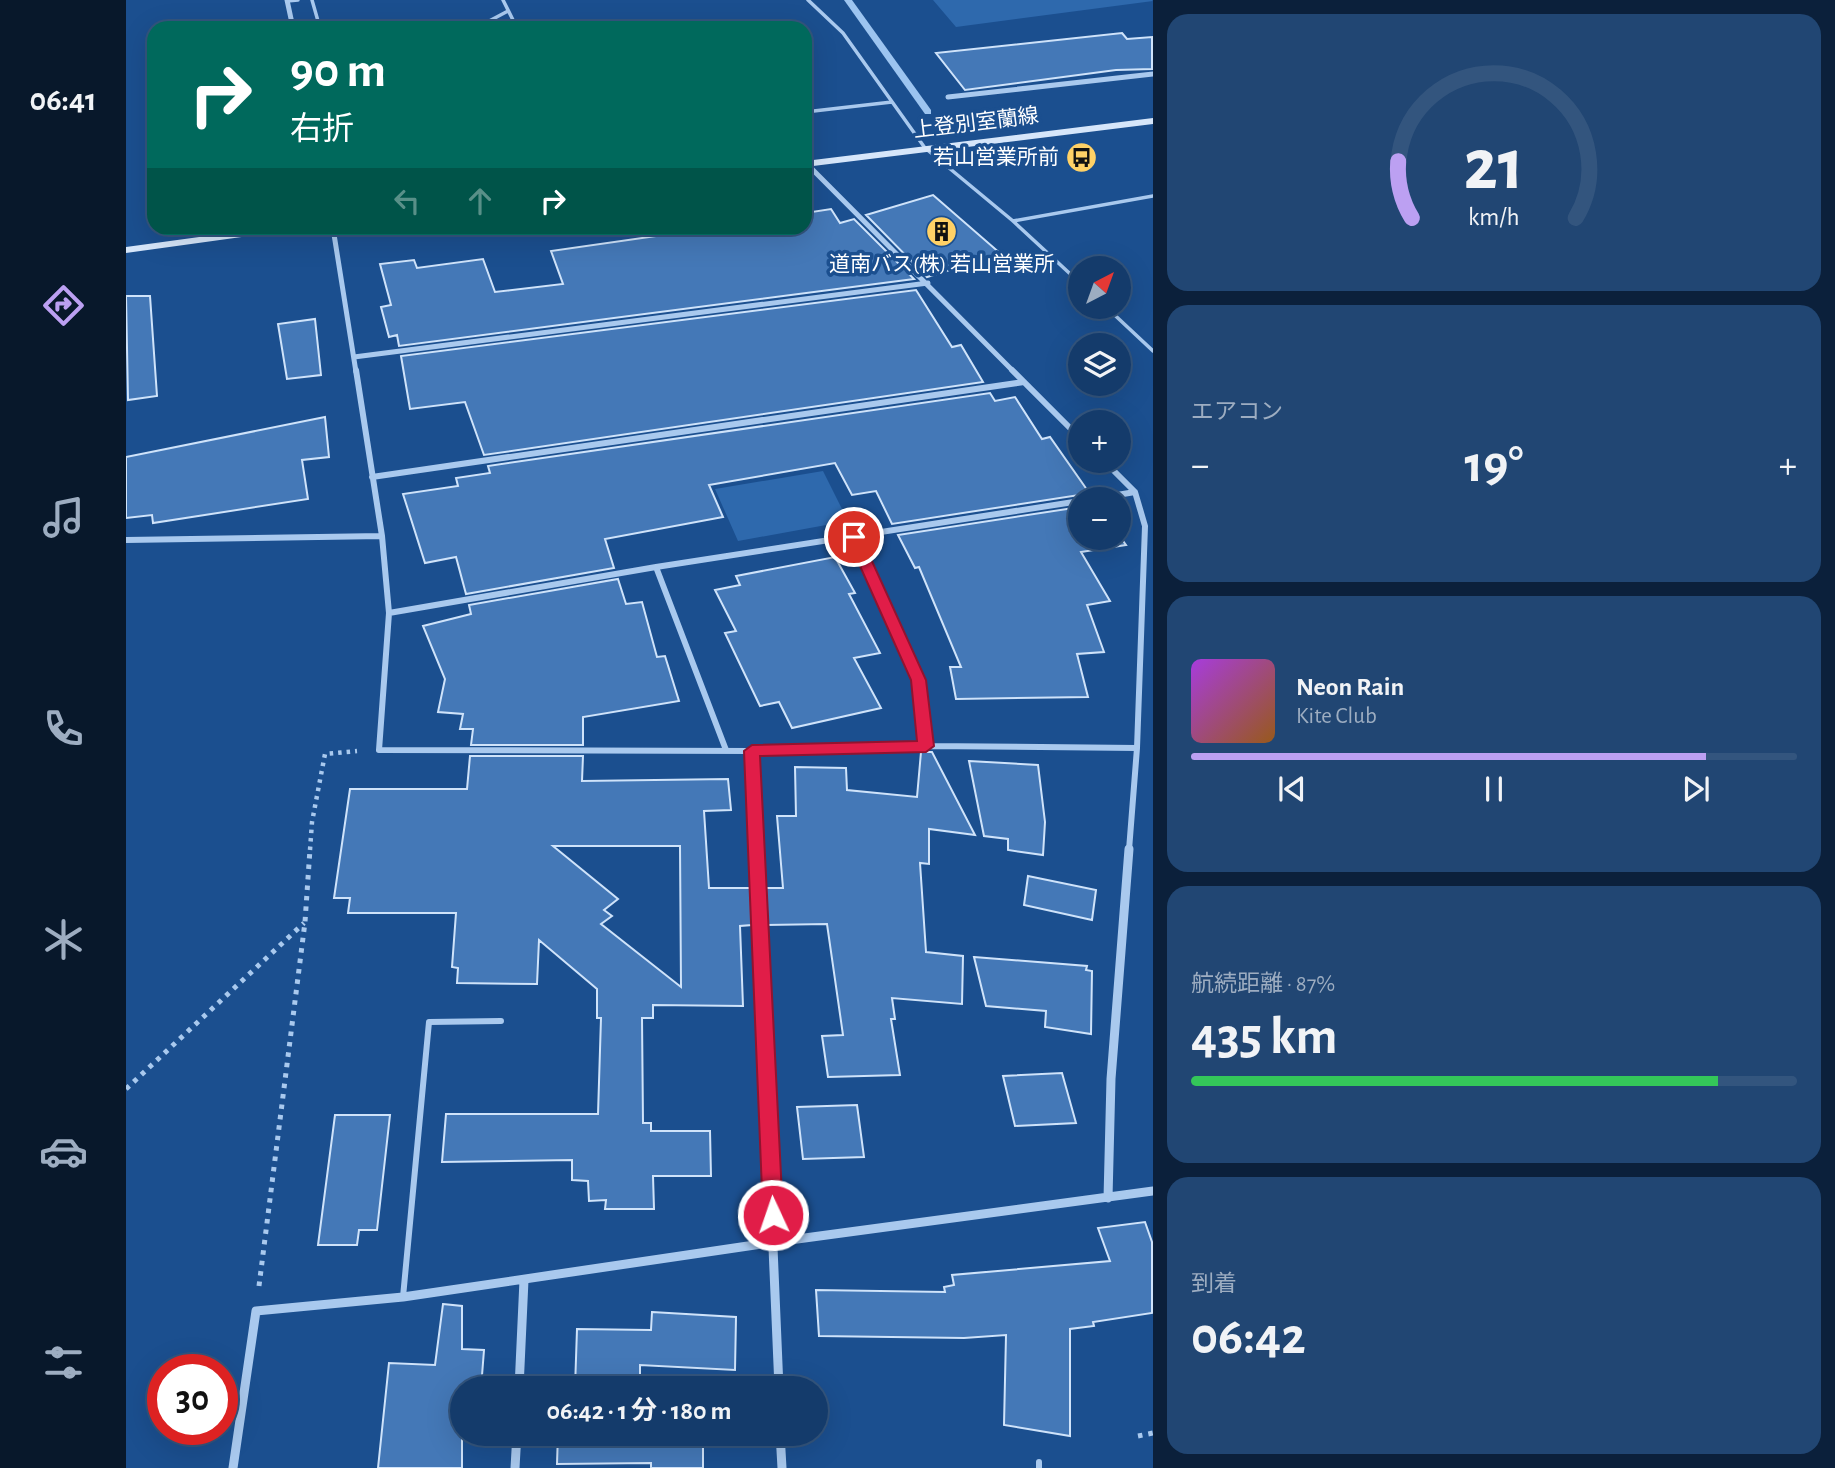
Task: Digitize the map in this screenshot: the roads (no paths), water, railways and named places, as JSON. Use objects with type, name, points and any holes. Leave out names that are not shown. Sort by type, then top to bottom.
[{"type":"main road","name":"上登別室蘭線","points":[[812,163],[1153,121]]},
{"type":"main road","points":[[126,250],[234,235]]},
{"type":"street","points":[[287,1],[291,21]]},
{"type":"street","points":[[948,97],[1153,74]]},
{"type":"street","points":[[812,170],[1068,426]]},
{"type":"street","points":[[334,235],[382,536],[390,613],[379,750],[752,751],[926,746],[1137,748]]},
{"type":"street","points":[[354,357],[928,283]]},
{"type":"street","points":[[372,477],[1024,382]]},
{"type":"street","points":[[1108,1198],[1111,1079],[1137,748],[1144,526],[1135,492],[1116,473]]},
{"type":"street","points":[[1131,493],[1135,492]]},
{"type":"street","points":[[390,613],[656,566],[1068,503]]},
{"type":"street","points":[[126,540],[382,536]]},
{"type":"street","points":[[854,537],[919,680],[926,746]]},
{"type":"street","points":[[656,566],[726,750]]},
{"type":"street","points":[[752,751],[779,1376]]},
{"type":"street","points":[[233,1468],[256,1311],[403,1297],[775,1242],[1153,1191]]},
{"type":"street","points":[[520,1376],[524,1280]]},
{"type":"street","points":[[515,1468],[516,1446]]},
{"type":"street","points":[[781,1446],[782,1468]]},
{"type":"lane","points":[[287,1],[298,0]]},
{"type":"lane","points":[[312,0],[318,21]]},
{"type":"lane","points":[[503,0],[513,21]]},
{"type":"lane","points":[[808,0],[843,33],[925,148],[1013,221],[1068,272]]},
{"type":"lane","points":[[489,21],[508,11]]},
{"type":"lane","points":[[812,111],[892,102]]},
{"type":"lane","points":[[1013,221],[1153,196]]},
{"type":"lane","points":[[1119,319],[1153,351]]},
{"type":"lane","points":[[403,1297],[429,1022],[501,1021]]},
{"type":"waterway","points":[[848,0],[928,112]]},
{"type":"place","name":"若山営業所前","points":[[1082,157]]},
{"type":"place","name":"道南バス(株) 若山営業所","points":[[942,232]]}]
